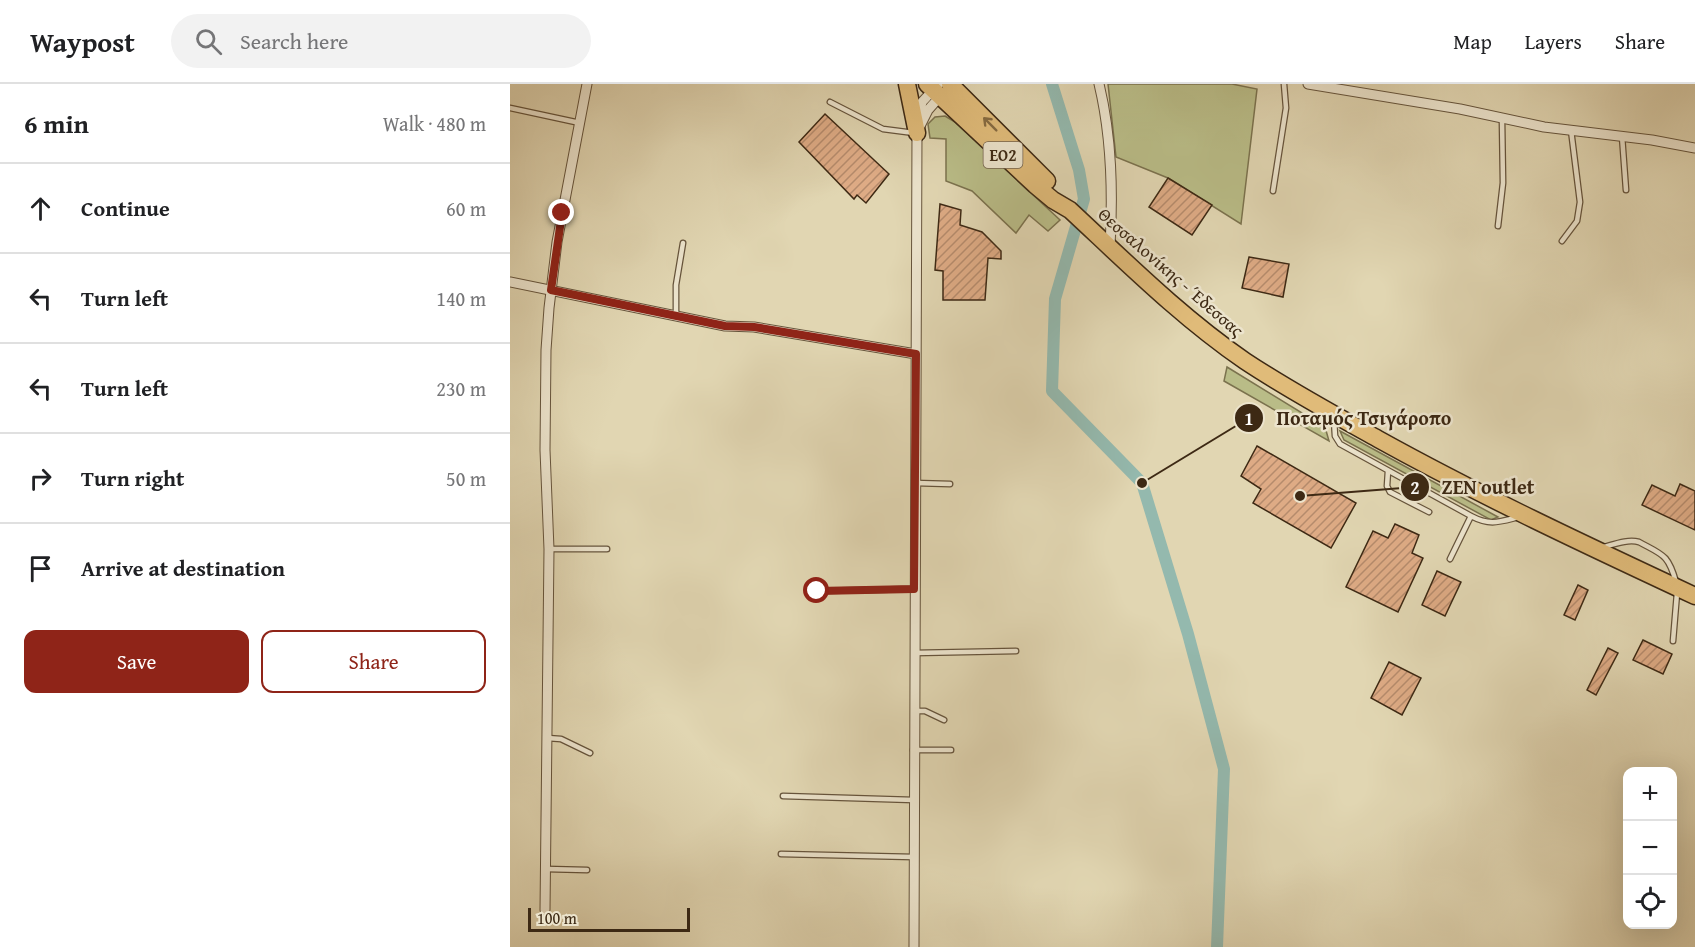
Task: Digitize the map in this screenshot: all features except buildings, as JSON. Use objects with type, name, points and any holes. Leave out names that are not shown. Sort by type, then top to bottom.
[{"type":"highway","points":[[907,84],[917,134]]},
{"type":"highway","name":"Θεσσαλονίκης - Έδεσσας","points":[[940,87],[1060,195],[1070,210],[1160,293],[1212,337],[1246,361],[1334,414],[1438,471],[1695,596]]},
{"type":"street","points":[[545,910],[549,549],[546,350],[557,242],[587,84]]},
{"type":"street","points":[[1099,84],[1107,126],[1112,178],[1107,244]]},
{"type":"street","points":[[1308,84],[1460,109],[1502,119],[1695,148]]},
{"type":"street","points":[[914,947],[917,134],[940,87]]},
{"type":"street","points":[[510,282],[725,326],[754,327],[916,354]]},
{"type":"lane","points":[[1273,191],[1286,108],[1284,84]]},
{"type":"lane","points":[[830,102],[883,129],[917,134]]},
{"type":"lane","points":[[510,108],[580,123]]},
{"type":"lane","points":[[1498,225],[1503,183],[1502,119]]},
{"type":"lane","points":[[1562,241],[1580,213],[1571,130]]},
{"type":"lane","points":[[1622,136],[1626,190]]},
{"type":"lane","points":[[675,315],[675,285],[683,243]]},
{"type":"lane","points":[[1334,414],[1335,436],[1338,442],[1480,521],[1495,523],[1526,515]]},
{"type":"lane","points":[[1388,471],[1387,486],[1390,492],[1429,512]]},
{"type":"lane","points":[[915,483],[950,484]]},
{"type":"lane","points":[[1450,559],[1471,516]]},
{"type":"lane","points":[[1595,549],[1635,541],[1666,557],[1673,570],[1678,588],[1673,641]]},
{"type":"lane","points":[[549,549],[607,549]]},
{"type":"lane","points":[[817,591],[914,589]]},
{"type":"lane","points":[[914,653],[1016,651]]},
{"type":"lane","points":[[914,711],[925,711],[944,720]]},
{"type":"lane","points":[[547,738],[561,739],[590,753]]},
{"type":"lane","points":[[914,750],[951,750]]},
{"type":"lane","points":[[783,796],[914,800]]},
{"type":"lane","points":[[781,854],[914,857]]},
{"type":"lane","points":[[546,869],[587,870]]},
{"type":"green space","points":[[1108,84],[1232,84],[1257,89],[1241,224],[1168,178],[1116,157]]},
{"type":"green space","points":[[945,116],[955,122],[1060,220],[1048,231],[1029,215],[1016,233],[972,191],[946,181],[946,139],[930,138],[928,124],[935,117]]},
{"type":"green space","points":[[1227,367],[1325,427],[1329,441],[1224,381]]},
{"type":"green space","points":[[1340,431],[1498,517],[1491,520],[1344,440]]},
{"type":"waterway","points":[[1052,84],[1079,170],[1084,199],[1055,299],[1052,391],[1142,483],[1188,634],[1224,769],[1217,947]]},
{"type":"place","name":"Ποταμός Τσιγάροπο","points":[[1142,483]]},
{"type":"place","name":"ZEN outlet","points":[[1300,496]]},
{"type":"route","points":[[562,213],[551,290],[725,326],[754,327],[916,354],[914,589],[817,591]]}]
